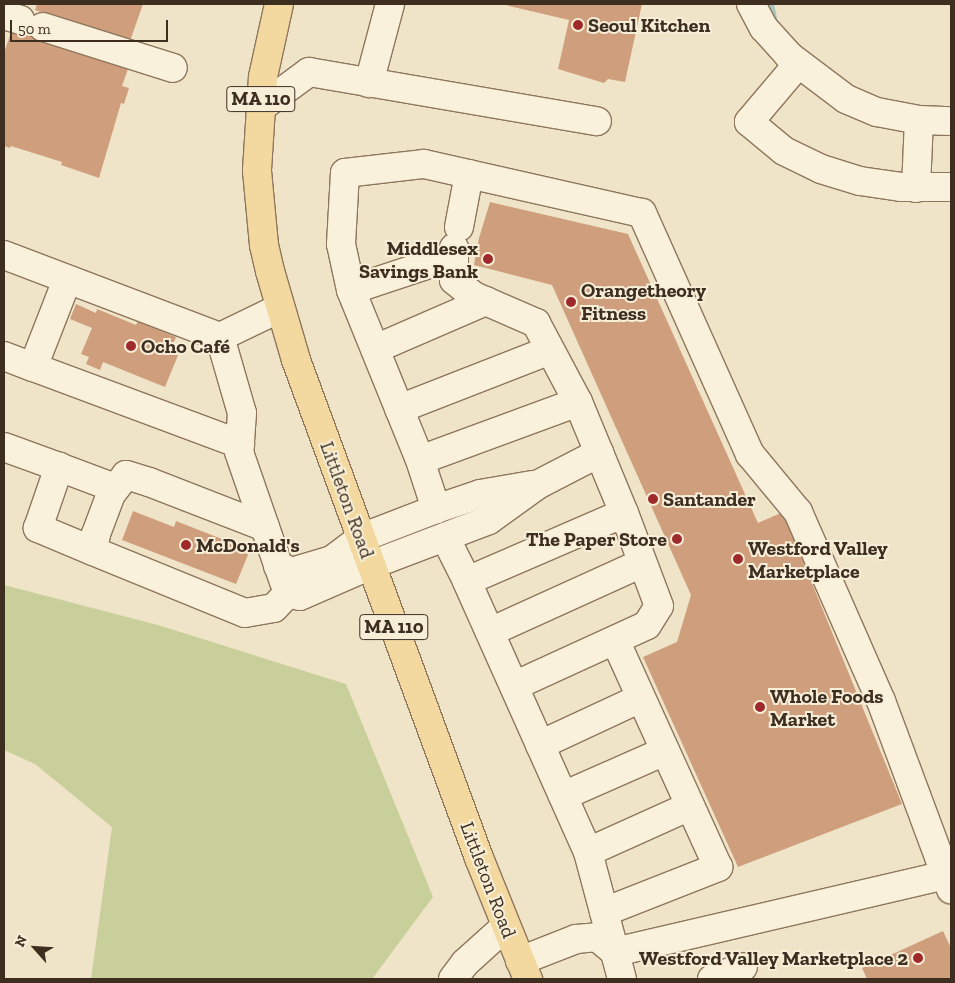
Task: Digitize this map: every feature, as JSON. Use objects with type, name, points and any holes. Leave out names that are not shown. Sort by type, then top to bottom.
[{"type":"main road","name":"Littleton Road","points":[[279,4],[268,49],[260,108],[257,171],[264,245],[296,360],[371,565],[524,970]]},
{"type":"lane","points":[[369,83],[390,4]]},
{"type":"lane","points":[[751,4],[764,28],[789,56],[846,99],[877,112],[919,120],[951,121]]},
{"type":"lane","points":[[22,20],[173,68]]},
{"type":"lane","points":[[798,64],[749,122],[784,151],[821,169],[860,181],[916,188],[951,187]]},
{"type":"lane","points":[[260,108],[309,72],[597,121]]},
{"type":"lane","points":[[916,188],[919,120]]},
{"type":"lane","points":[[436,509],[420,460],[351,290],[342,244],[345,173],[424,164],[642,213],[750,454],[798,512],[880,701],[948,882],[615,952]]},
{"type":"lane","points":[[469,174],[455,244],[454,280],[474,296],[536,323],[578,402],[624,513],[659,606],[647,625],[514,686]]},
{"type":"lane","points":[[351,290],[455,244]]},
{"type":"lane","points":[[4,255],[220,337],[280,308]]},
{"type":"lane","points":[[33,367],[67,280]]},
{"type":"lane","points":[[375,349],[486,302]]},
{"type":"lane","points":[[220,337],[242,413],[239,452],[288,593]]},
{"type":"lane","points":[[400,409],[550,350]]},
{"type":"lane","points":[[4,356],[240,444]]},
{"type":"lane","points":[[420,460],[578,402]]},
{"type":"lane","points":[[4,447],[116,488]]},
{"type":"lane","points":[[288,593],[300,596],[371,565],[489,520],[539,484],[599,453]]},
{"type":"lane","points":[[59,467],[38,528],[245,613],[274,608],[288,593]]},
{"type":"lane","points":[[93,551],[96,534],[111,494],[126,475],[149,482],[265,527]]},
{"type":"lane","points":[[278,566],[292,572],[332,560],[361,538],[436,509],[480,494],[539,484]]},
{"type":"lane","points":[[467,581],[624,513]]},
{"type":"lane","points":[[445,537],[467,581],[588,852],[622,979]]},
{"type":"lane","points":[[490,632],[642,563]]},
{"type":"lane","points":[[604,912],[718,867],[614,640]]},
{"type":"lane","points":[[540,745],[641,698]]},
{"type":"lane","points":[[564,796],[665,751]]},
{"type":"lane","points":[[588,852],[690,806]]},
{"type":"lane","points":[[453,979],[465,963],[506,926]]},
{"type":"lane","points":[[524,970],[576,939],[597,937],[615,952]]},
{"type":"lane","points":[[712,979],[743,967]]},
{"type":"green space","points":[[4,585],[158,625],[346,684],[433,897],[372,979],[91,979],[112,827],[35,764],[4,750]]},
{"type":"building","points":[[37,4],[143,4],[130,41],[35,10]]},
{"type":"building","points":[[501,4],[642,4],[625,82],[608,79],[604,83],[558,69],[569,20]]},
{"type":"building","points":[[20,20],[129,66],[122,86],[129,88],[124,104],[121,103],[99,178],[61,165],[62,162],[11,146],[10,148],[4,146],[4,53],[12,29]]},
{"type":"building","name":"Westford Valley Marketplace","points":[[490,202],[628,234],[758,523],[783,512],[902,804],[738,867],[643,657],[677,642],[691,595],[552,285],[474,265],[479,238]]},
{"type":"building","name":"Ocho Café","points":[[76,304],[96,313],[97,309],[136,325],[138,321],[176,337],[173,344],[181,348],[165,387],[103,362],[100,370],[86,364],[89,357],[81,354],[92,328],[70,319]]},
{"type":"building","name":"McDonald's","points":[[133,511],[174,527],[176,521],[250,550],[236,584],[122,540]]},
{"type":"building","name":"Westford Valley Marketplace 2","points":[[943,931],[951,948],[951,979],[867,979],[862,968]]},
{"type":"waterway","points":[[771,4],[775,23]]},
{"type":"place","name":"Seoul Kitchen","points":[[578,25]]},
{"type":"place","name":"Middlesex Savings Bank","points":[[488,259]]},
{"type":"place","name":"Orangetheory Fitness","points":[[571,302]]},
{"type":"place","name":"Ocho Café","points":[[131,346]]},
{"type":"place","name":"Santander","points":[[653,499]]},
{"type":"place","name":"The Paper Store","points":[[677,539]]},
{"type":"place","name":"McDonald's","points":[[186,545]]},
{"type":"place","name":"Westford Valley Marketplace","points":[[738,559]]},
{"type":"place","name":"Whole Foods Market","points":[[760,707]]},
{"type":"place","name":"Westford Valley Marketplace 2","points":[[918,958]]}]
